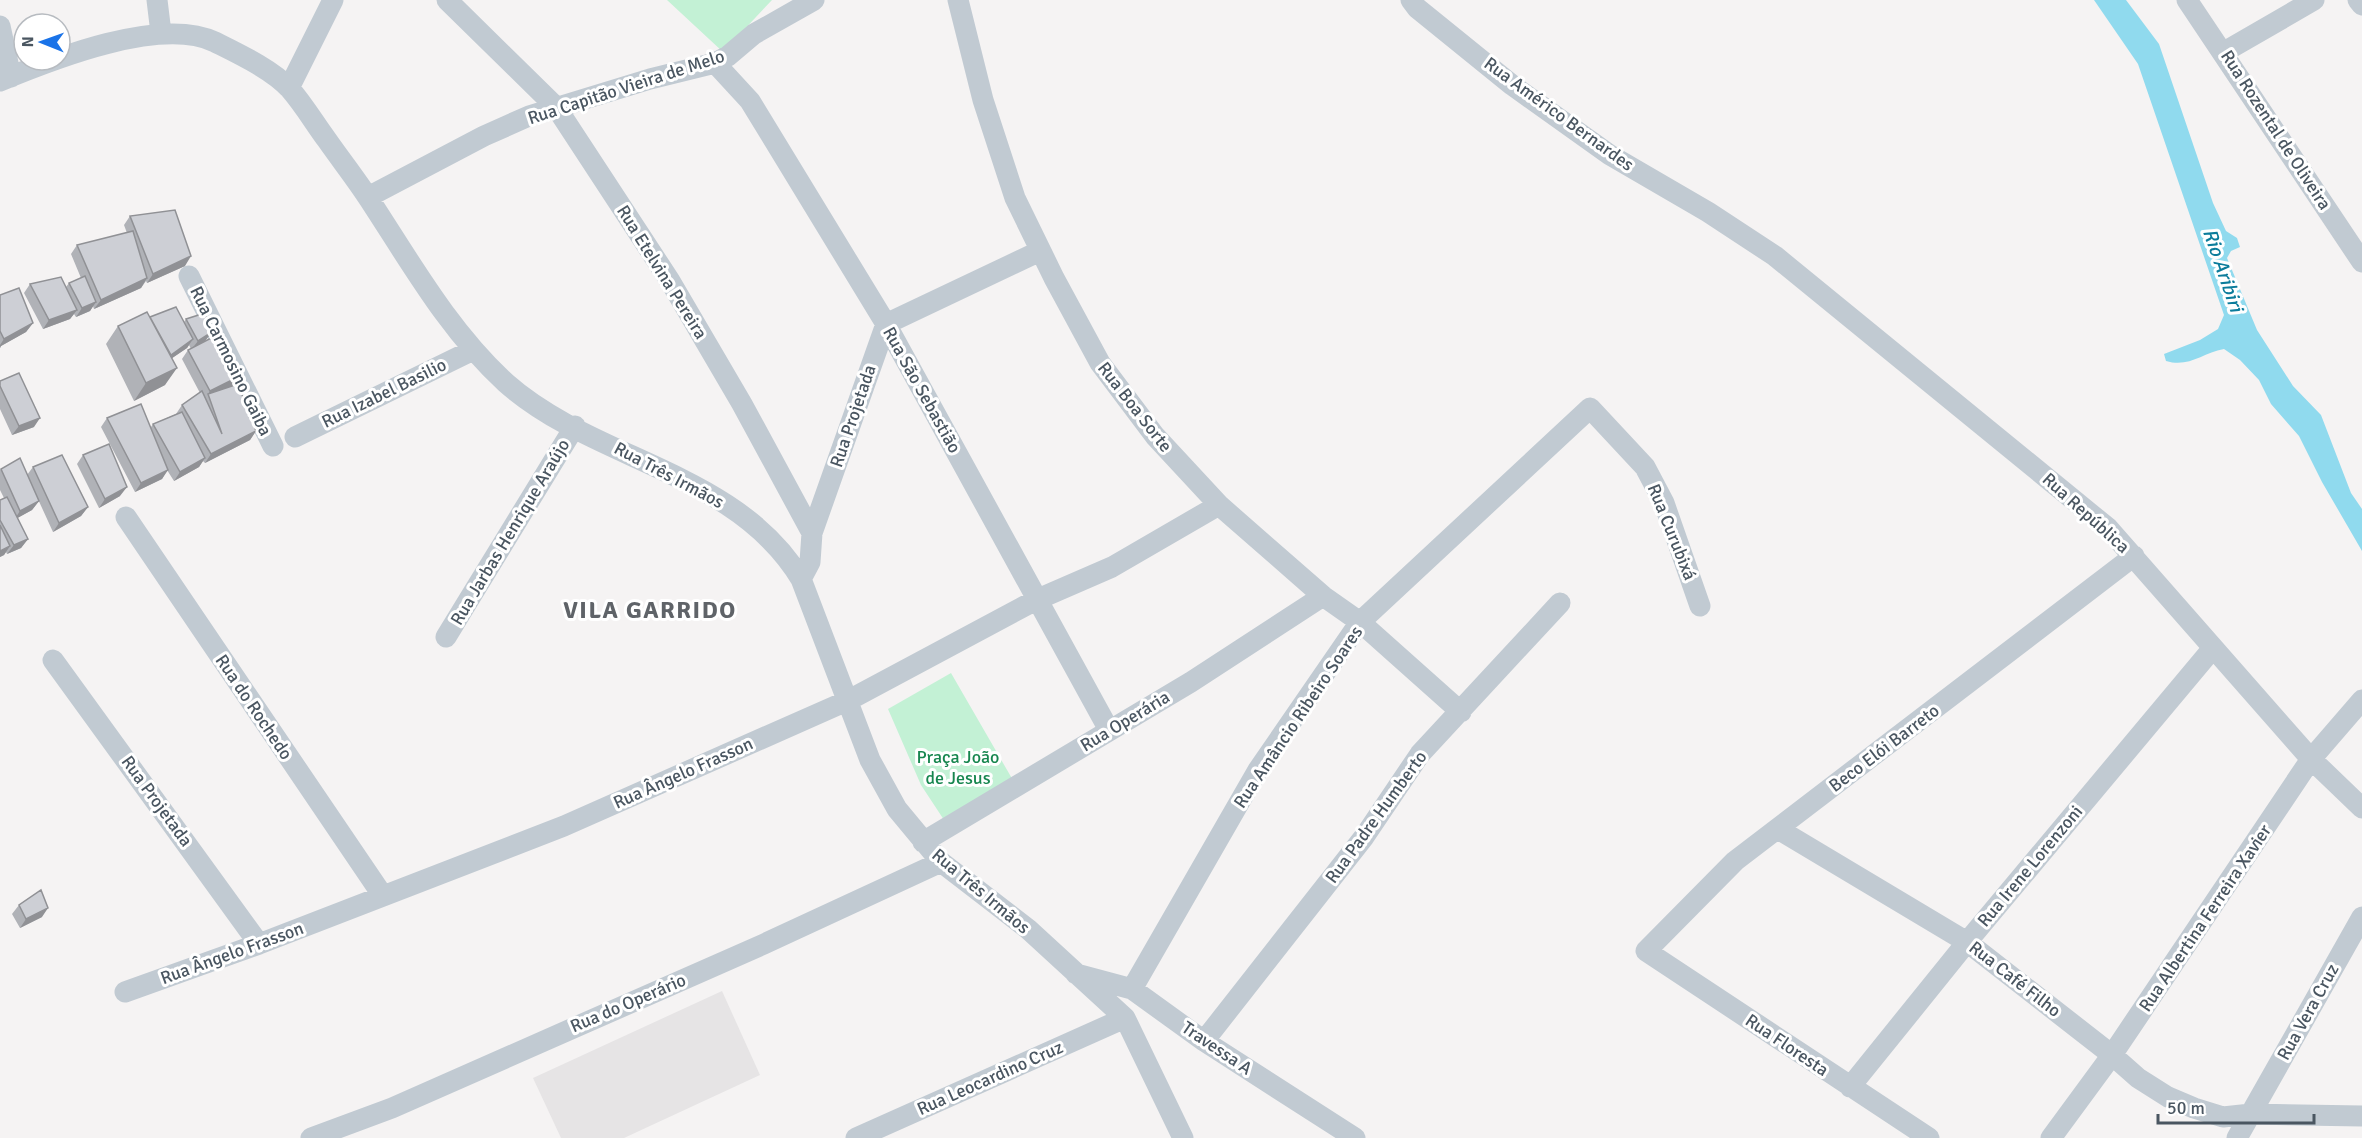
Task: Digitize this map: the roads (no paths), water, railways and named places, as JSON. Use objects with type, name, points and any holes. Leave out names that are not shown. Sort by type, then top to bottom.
[{"type":"street","points":[[157,0],[161,33]]},
{"type":"street","points":[[289,88],[333,0]]},
{"type":"street","name":"Rua Etelvina Pereira","points":[[447,0],[556,107],[670,281],[742,404],[812,532]]},
{"type":"street","name":"Rua Capitão Vieira de Melo","points":[[368,197],[484,136],[556,107],[715,63],[728,56],[754,34],[814,0]]},
{"type":"street","name":"Rua Boa Sorte","points":[[958,0],[983,100],[1015,198],[1040,251],[1100,363],[1155,436],[1219,505],[1323,596],[1360,621],[1461,712]]},
{"type":"street","name":"Rua Américo Bernardes","points":[[1411,0],[1417,8],[1512,85],[1610,155],[1708,212],[1775,256]]},
{"type":"street","name":"Rua Rozental de Oliveira","points":[[2187,0],[2224,52],[2362,262]]},
{"type":"street","points":[[2224,52],[2314,0]]},
{"type":"street","points":[[2358,0],[2362,5]]},
{"type":"street","points":[[0,26],[5,79]]},
{"type":"street","name":"Rua Três Irmãos","points":[[5,79],[122,39],[161,33],[213,41],[289,88],[368,197],[440,308],[473,350],[507,384],[540,408],[715,497],[756,524],[789,558],[801,579],[870,760],[897,809],[941,861],[1028,929],[1073,973],[1125,1018],[1183,1138]]},
{"type":"street","name":"Rua São Sebastião","points":[[715,63],[750,101],[886,324],[1109,730]]},
{"type":"street","points":[[886,324],[1040,251]]},
{"type":"street","name":"Rua República","points":[[1775,256],[2090,513],[2134,556],[2311,759],[2362,808]]},
{"type":"street","name":"Rua Carmosino Gaiba","points":[[189,276],[273,446]]},
{"type":"street","name":"Rua Projetada","points":[[812,532],[886,324]]},
{"type":"street","name":"Rua Izabel Basilio","points":[[295,437],[473,350]]},
{"type":"street","name":"Rua Curubixá","points":[[1590,408],[1645,467],[1664,503],[1700,606]]},
{"type":"street","name":"Rua Amâncio Ribeiro Soares","points":[[1132,989],[1258,770],[1360,621],[1590,408]]},
{"type":"street","name":"Rua Jarbas Henrique Araújo","points":[[446,637],[575,426]]},
{"type":"street","name":"Rua Ângelo Frasson","points":[[125,992],[259,944],[564,826],[849,700],[1036,600],[1112,567],[1219,505]]},
{"type":"street","name":"Rua do Rochedo","points":[[126,517],[383,896]]},
{"type":"street","points":[[801,579],[810,562],[812,532]]},
{"type":"street","name":"Beco Elói Barreto","points":[[1646,951],[1735,861],[2134,556]]},
{"type":"street","name":"Rua Operária","points":[[923,842],[1191,682],[1323,596]]},
{"type":"street","name":"Rua Padre Humberto","points":[[1204,1041],[1365,837],[1420,754],[1560,603]]},
{"type":"street","name":"Rua Irene Lorenzoni","points":[[1850,1087],[1967,942],[2213,648]]},
{"type":"street","name":"Rua Projetada","points":[[53,660],[259,944]]},
{"type":"street","name":"Rua Albertina Ferreira Xavier","points":[[2050,1138],[2112,1055],[2311,759],[2362,700]]},
{"type":"street","name":"Rua Café Filho","points":[[1778,829],[1967,942],[2112,1055],[2138,1078],[2168,1097],[2223,1117],[2251,1114],[2362,1116]]},
{"type":"street","name":"Rua do Operário","points":[[311,1138],[392,1108],[764,944],[941,861]]},
{"type":"street","name":"Rua Vera Cruz","points":[[2237,1138],[2362,916]]},
{"type":"street","name":"Rua Floresta","points":[[1646,951],[1929,1138]]},
{"type":"street","name":"Travessa A","points":[[1073,973],[1132,989],[1204,1041],[1356,1138]]},
{"type":"street","name":"Rua Leocardino Cruz","points":[[856,1138],[1125,1018]]},
{"type":"water","name":"Rio Aribiri","points":[[2094,0],[2126,0],[2159,44],[2213,203],[2226,231],[2237,238],[2240,247],[2231,251],[2227,258],[2257,330],[2293,386],[2321,415],[2351,493],[2362,509],[2362,551],[2322,482],[2299,436],[2271,404],[2259,380],[2240,360],[2224,349],[2182,363],[2166,361],[2164,354],[2200,340],[2218,329],[2224,315],[2138,64]]},
{"type":"district","name":"VILA GARRIDO","points":[[650,610]]},
{"type":"park label","name":"Praça João de Jesus","points":[[958,768]]}]
